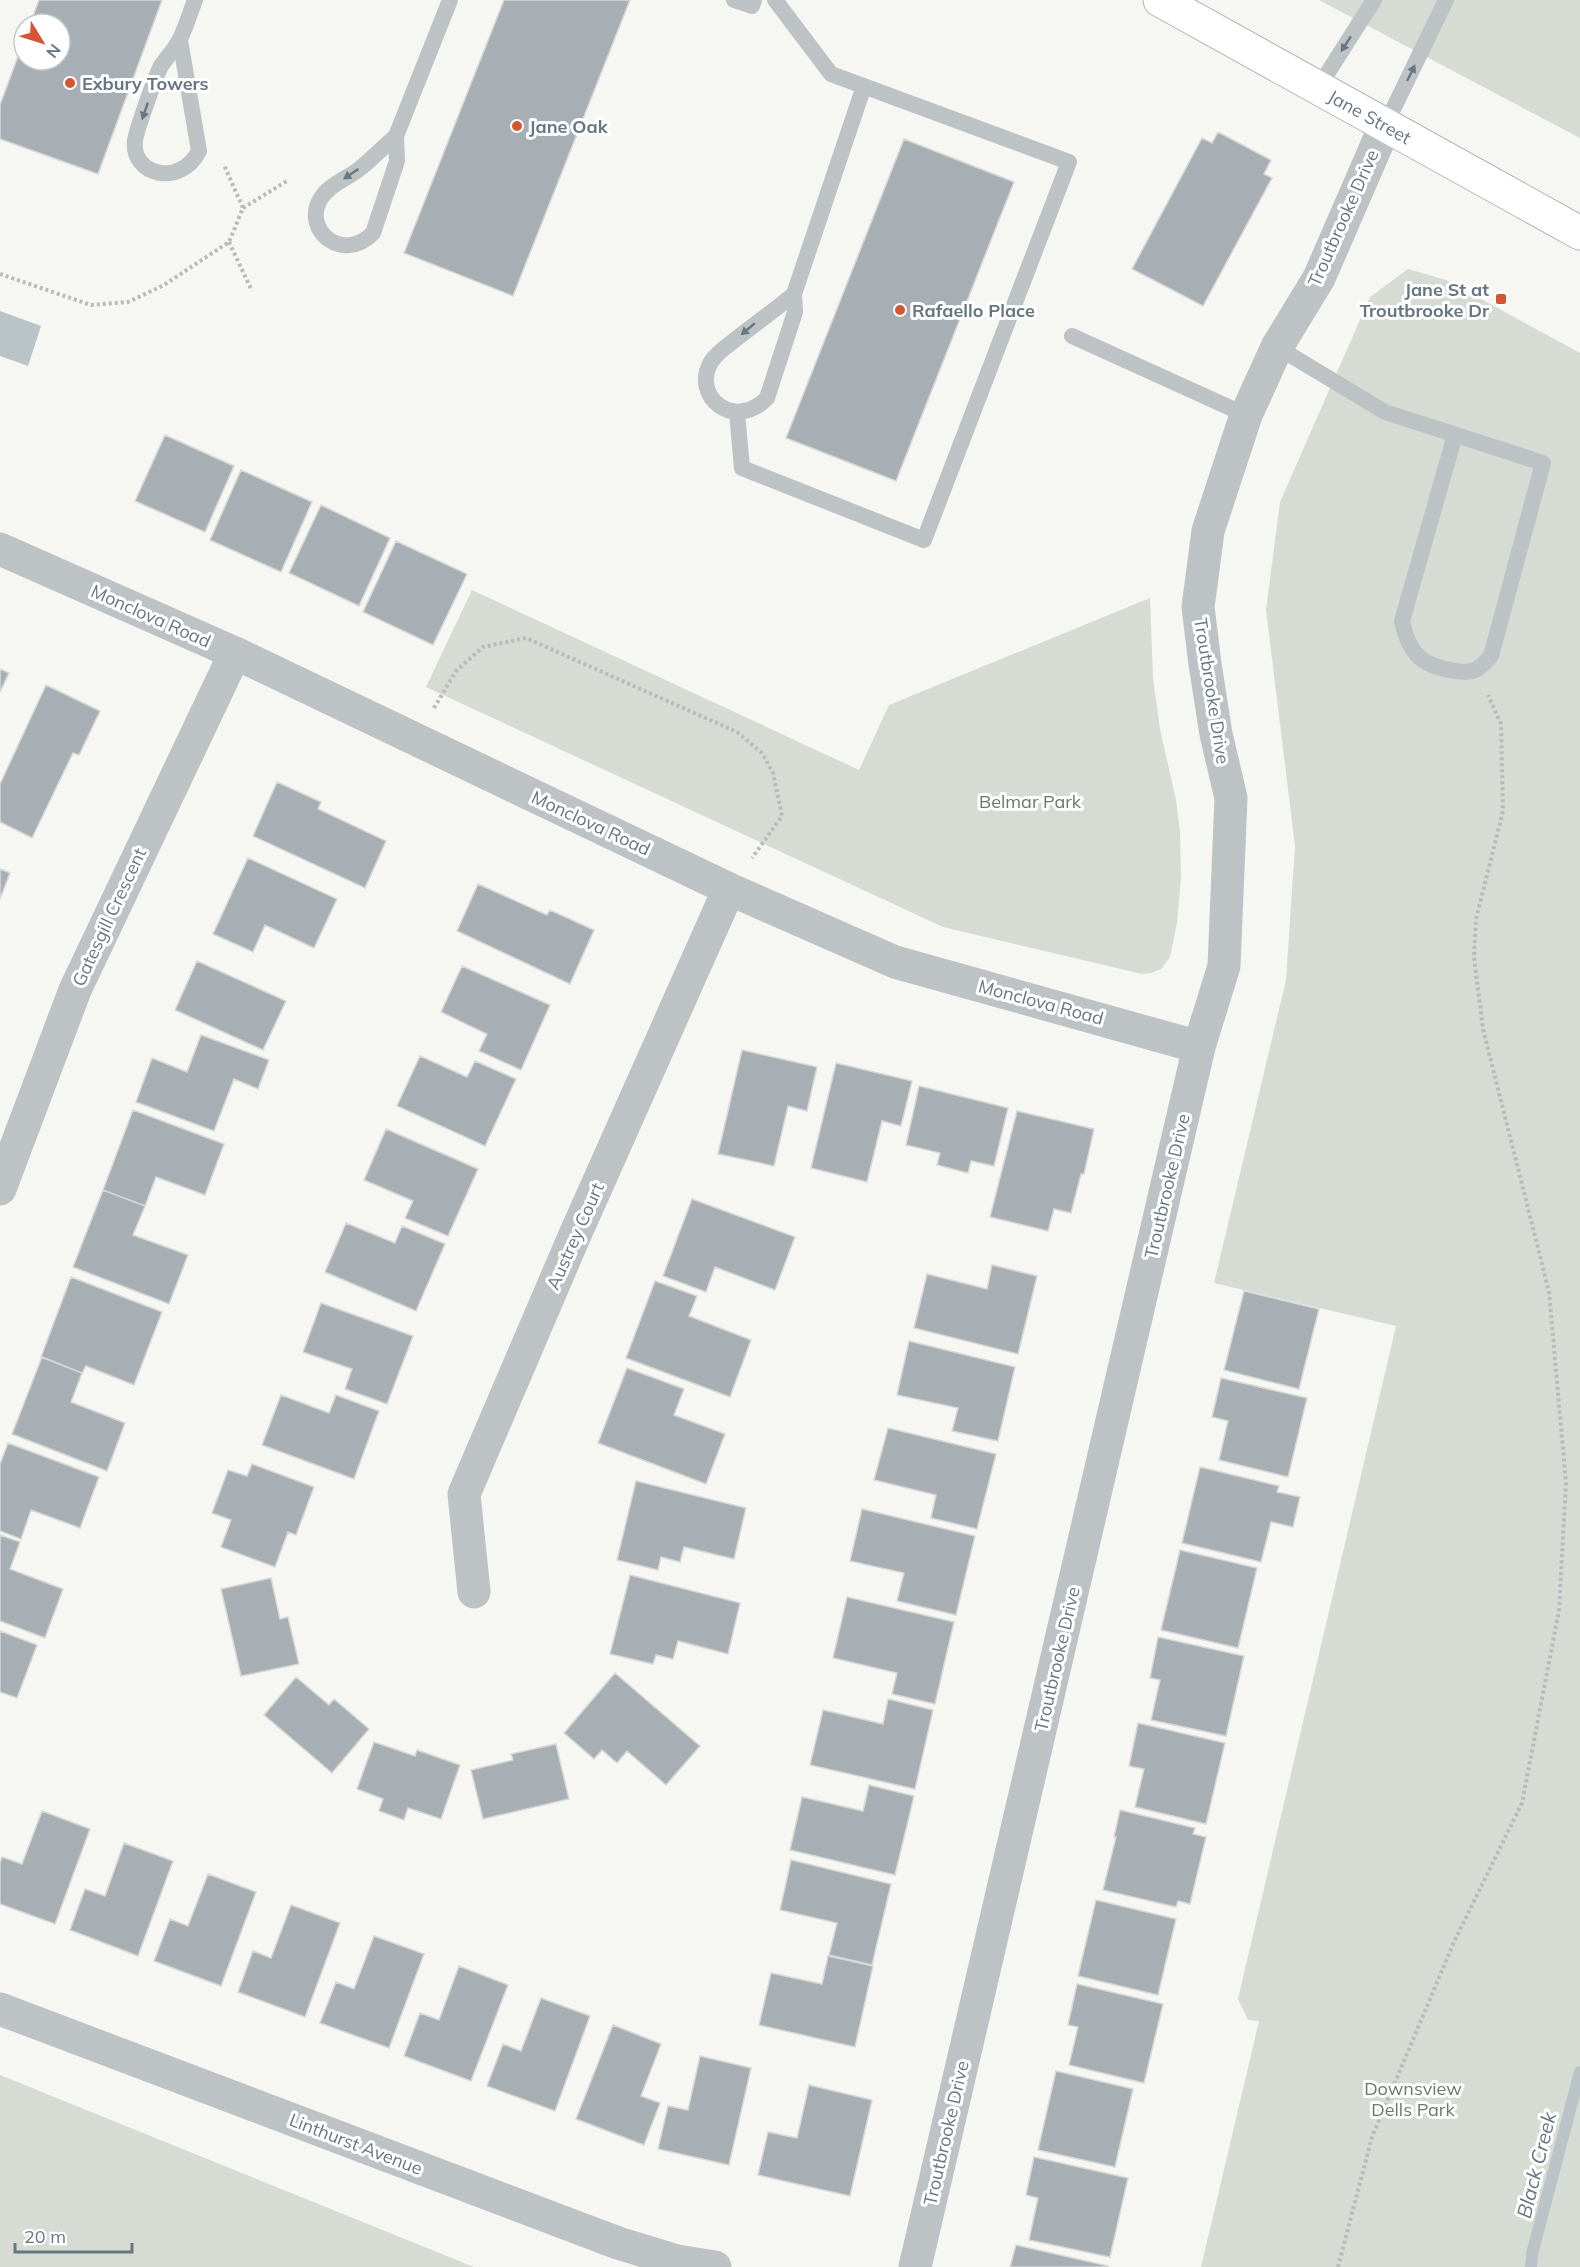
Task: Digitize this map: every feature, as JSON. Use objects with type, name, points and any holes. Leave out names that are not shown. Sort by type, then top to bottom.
[{"type":"main road","name":"Jane Street","points":[[1160,0],[1580,233]]},
{"type":"street","name":"Troutbrooke Drive","points":[[915,2267],[1199,1047],[1224,966],[1231,798],[1216,734],[1198,607],[1208,531],[1246,415],[1277,347],[1319,278],[1385,126]]},
{"type":"street","name":"Monclova Road","points":[[0,549],[235,653],[729,889],[895,962],[1199,1047]]},
{"type":"street","name":"Gatesgill Crescent","points":[[0,1189],[75,990],[235,653]]},
{"type":"street","name":"Austrey Court","points":[[474,1592],[464,1494],[574,1237],[729,889]]},
{"type":"street","name":"Linthurst Avenue","points":[[0,2009],[618,2243],[677,2261],[715,2267]]},
{"type":"lane","points":[[180,40],[199,151],[187,168],[178,173],[157,173],[141,161],[135,141],[160,68],[180,40],[195,0]]},
{"type":"lane","points":[[396,136],[360,169],[327,191],[320,200],[317,220],[320,230],[327,239],[346,247],[366,241],[373,233],[397,161],[396,136],[450,0]]},
{"type":"lane","points":[[734,0],[752,6],[754,0]]},
{"type":"lane","points":[[737,413],[742,468],[924,540],[1069,162],[831,74],[776,0]]},
{"type":"lane","points":[[1318,88],[1374,0]]},
{"type":"lane","points":[[1385,126],[1446,0]]},
{"type":"lane","points":[[794,294],[759,319],[712,360],[707,370],[706,382],[716,403],[726,410],[737,413],[748,412],[759,407],[767,398],[795,312],[794,294],[864,86]]},
{"type":"lane","points":[[1072,336],[1246,415]]},
{"type":"lane","points":[[1277,347],[1385,412],[1543,463],[1491,656],[1476,670],[1456,672],[1434,667],[1416,655],[1406,640],[1402,621],[1455,435]]},
{"type":"path","points":[[220,157],[243,208]]},
{"type":"path","points":[[0,274],[91,305],[128,302],[164,285],[229,242],[243,208],[287,181]]},
{"type":"path","points":[[229,242],[252,291]]},
{"type":"path","points":[[417,740],[456,671],[483,647],[526,638],[737,732],[762,753],[773,773],[782,816],[729,889]]},
{"type":"path","points":[[1338,2267],[1372,2136],[1454,1942],[1522,1803],[1559,1610],[1566,1483],[1549,1292],[1483,1029],[1474,957],[1476,919],[1503,811],[1501,724],[1476,670]]},
{"type":"green space","points":[[1319,0],[1580,0],[1580,138]]},
{"type":"green space","name":"Downsview Dells Park","points":[[1408,269],[1446,280],[1580,353],[1580,2267],[1201,2267],[1259,2021],[1248,2020],[1238,1999],[1396,1326],[1214,1283],[1286,980],[1295,846],[1266,610],[1280,502],[1370,297]]},
{"type":"green space","name":"Belmar Park","points":[[472,590],[859,770],[889,705],[1150,598],[1153,679],[1180,832],[1181,877],[1177,923],[1170,957],[1161,969],[1142,974],[943,927],[426,687]]},
{"type":"green space","points":[[0,2075],[474,2267],[0,2267]]},
{"type":"shaded area","points":[[0,311],[41,326],[28,366],[0,356]]},
{"type":"building","name":"Exbury Towers","points":[[39,0],[162,0],[98,174],[0,139],[0,105],[12,72],[72,72],[72,12],[34,12]]},
{"type":"building","name":"Jane Oak","points":[[504,0],[630,0],[513,296],[404,253]]},
{"type":"building","points":[[1218,132],[1271,160],[1264,174],[1272,178],[1203,306],[1132,269],[1202,138],[1212,143]]},
{"type":"building","name":"Rafaello Place","points":[[904,139],[1014,182],[896,481],[786,438]]},
{"type":"building","points":[[165,435],[234,466],[205,532],[135,501]]},
{"type":"building","points":[[241,470],[312,502],[281,572],[210,540]]},
{"type":"building","points":[[321,505],[390,538],[359,606],[289,573]]},
{"type":"building","points":[[396,541],[467,574],[433,645],[363,612]]},
{"type":"building","points":[[0,669],[9,673],[0,692]]},
{"type":"building","points":[[46,685],[100,711],[79,755],[73,753],[32,838],[0,822],[0,784]]},
{"type":"building","points":[[277,782],[321,802],[318,809],[386,841],[365,888],[253,836]]},
{"type":"building","points":[[248,858],[337,899],[314,948],[265,925],[253,952],[213,934]]},
{"type":"building","points":[[0,869],[10,873],[0,899]]},
{"type":"building","points":[[478,884],[547,915],[550,910],[594,930],[570,984],[457,931]]},
{"type":"building","points":[[197,961],[286,1001],[263,1050],[175,1010]]},
{"type":"building","points":[[462,966],[550,1005],[521,1070],[479,1051],[487,1034],[441,1012]]},
{"type":"building","points":[[201,1035],[269,1060],[258,1089],[234,1079],[214,1131],[136,1102],[152,1058],[187,1072]]},
{"type":"building","points":[[742,1050],[817,1067],[807,1111],[788,1106],[774,1166],[718,1154]]},
{"type":"building","points":[[420,1056],[467,1077],[475,1061],[516,1079],[485,1146],[397,1106]]},
{"type":"building","points":[[836,1063],[912,1081],[901,1126],[882,1121],[867,1182],[811,1168]]},
{"type":"building","points":[[919,1086],[1008,1108],[994,1166],[971,1161],[968,1173],[937,1165],[940,1153],[906,1145]]},
{"type":"building","points":[[133,1110],[224,1144],[205,1195],[156,1177],[145,1206],[103,1190]]},
{"type":"building","points":[[1017,1111],[1094,1129],[1084,1174],[1081,1174],[1071,1213],[1054,1209],[1048,1231],[990,1217]]},
{"type":"building","points":[[386,1129],[478,1169],[448,1236],[405,1218],[413,1201],[364,1180]]},
{"type":"building","points":[[103,1190],[145,1206],[133,1235],[188,1255],[169,1304],[73,1267]]},
{"type":"building","points":[[692,1199],[795,1237],[775,1290],[715,1267],[706,1292],[663,1276]]},
{"type":"building","points":[[346,1223],[395,1243],[402,1226],[445,1244],[416,1311],[325,1272]]},
{"type":"building","points":[[992,1265],[1037,1276],[1018,1354],[914,1328],[927,1274],[987,1289]]},
{"type":"building","points":[[71,1277],[162,1312],[134,1385],[86,1366],[82,1373],[41,1357]]},
{"type":"building","points":[[655,1281],[697,1296],[689,1316],[751,1340],[730,1397],[626,1358]]},
{"type":"building","points":[[1244,1291],[1319,1309],[1299,1389],[1224,1370]]},
{"type":"building","points":[[321,1303],[413,1336],[387,1404],[345,1389],[352,1369],[303,1352]]},
{"type":"building","points":[[909,1341],[1015,1367],[998,1441],[952,1431],[958,1408],[897,1395]]},
{"type":"building","points":[[42,1357],[82,1373],[71,1402],[125,1423],[107,1471],[12,1434]]},
{"type":"building","points":[[627,1368],[684,1389],[674,1415],[725,1434],[706,1484],[598,1443]]},
{"type":"building","points":[[1221,1378],[1307,1398],[1288,1477],[1219,1460],[1228,1421],[1212,1417]]},
{"type":"building","points":[[281,1395],[329,1413],[336,1395],[379,1411],[354,1479],[262,1445]]},
{"type":"building","points":[[888,1428],[996,1454],[977,1529],[931,1518],[936,1495],[874,1480]]},
{"type":"building","points":[[8,1443],[99,1477],[80,1528],[31,1510],[21,1539],[0,1531],[0,1464]]},
{"type":"building","points":[[252,1464],[314,1487],[296,1535],[288,1532],[275,1567],[221,1547],[231,1520],[212,1513],[228,1470],[247,1476]]},
{"type":"building","points":[[1200,1467],[1279,1486],[1277,1492],[1300,1497],[1293,1527],[1271,1522],[1261,1562],[1182,1543]]},
{"type":"building","points":[[636,1481],[746,1508],[734,1559],[684,1547],[680,1562],[661,1557],[658,1570],[617,1560]]},
{"type":"building","points":[[862,1509],[975,1536],[956,1615],[897,1601],[904,1573],[850,1561]]},
{"type":"building","points":[[0,1535],[20,1542],[10,1569],[63,1589],[45,1638],[0,1621]]},
{"type":"building","points":[[1180,1550],[1257,1568],[1238,1648],[1161,1630]]},
{"type":"building","points":[[630,1575],[740,1603],[728,1654],[678,1641],[673,1659],[656,1655],[653,1664],[610,1654]]},
{"type":"building","points":[[271,1578],[280,1619],[288,1617],[299,1664],[241,1676],[221,1589]]},
{"type":"building","points":[[847,1597],[954,1622],[935,1704],[892,1694],[897,1673],[833,1658]]},
{"type":"building","points":[[0,1631],[37,1645],[17,1698],[0,1692]]},
{"type":"building","points":[[1158,1637],[1244,1656],[1226,1736],[1151,1720],[1160,1680],[1150,1678]]},
{"type":"building","points":[[615,1673],[700,1746],[666,1785],[627,1751],[617,1763],[602,1750],[594,1759],[564,1733]]},
{"type":"building","points":[[296,1677],[329,1705],[334,1699],[369,1729],[332,1773],[264,1715]]},
{"type":"building","points":[[888,1699],[933,1710],[915,1789],[810,1765],[823,1710],[883,1724]]},
{"type":"building","points":[[1138,1723],[1225,1743],[1206,1824],[1135,1807],[1144,1769],[1129,1766]]},
{"type":"building","points":[[374,1742],[415,1756],[417,1750],[460,1765],[441,1819],[408,1808],[404,1820],[379,1811],[383,1799],[357,1789]]},
{"type":"building","points":[[556,1744],[569,1799],[483,1819],[471,1770],[513,1760],[511,1754]]},
{"type":"building","points":[[869,1785],[914,1796],[895,1875],[790,1850],[802,1797],[863,1811]]},
{"type":"building","points":[[1120,1810],[1195,1828],[1193,1834],[1206,1837],[1190,1904],[1178,1901],[1176,1907],[1103,1890]]},
{"type":"building","points":[[42,1811],[90,1829],[55,1924],[0,1904],[2,1857],[22,1864]]},
{"type":"building","points":[[124,1843],[173,1861],[138,1956],[70,1930],[85,1889],[105,1896]]},
{"type":"building","points":[[791,1860],[891,1884],[872,1965],[829,1955],[837,1923],[780,1910]]},
{"type":"building","points":[[208,1874],[256,1892],[221,1986],[154,1961],[170,1919],[188,1926]]},
{"type":"building","points":[[1096,1900],[1176,1919],[1158,1995],[1078,1976]]},
{"type":"building","points":[[291,1905],[340,1923],[305,2017],[238,1992],[253,1951],[271,1958]]},
{"type":"building","points":[[374,1936],[424,1954],[389,2048],[320,2023],[336,1982],[354,1989]]},
{"type":"building","points":[[828,1956],[873,1966],[855,2047],[759,2025],[771,1973],[822,1984]]},
{"type":"building","points":[[459,1966],[508,1985],[471,2081],[404,2056],[420,2013],[439,2020]]},
{"type":"building","points":[[1077,1984],[1163,2004],[1144,2083],[1069,2065],[1078,2027],[1068,2025]]},
{"type":"building","points":[[541,1998],[590,2016],[555,2111],[487,2086],[503,2044],[521,2051]]},
{"type":"building","points":[[613,2025],[661,2044],[641,2096],[660,2103],[644,2145],[576,2119]]},
{"type":"building","points":[[700,2056],[751,2068],[729,2165],[658,2149],[668,2106],[688,2110]]},
{"type":"building","points":[[1056,2071],[1133,2089],[1115,2167],[1038,2150]]},
{"type":"building","points":[[809,2085],[872,2100],[850,2196],[758,2175],[768,2132],[797,2138]]},
{"type":"building","points":[[1034,2157],[1128,2178],[1110,2257],[1029,2240],[1038,2198],[1026,2195]]},
{"type":"building","points":[[1016,2245],[1108,2266],[1010,2267]]},
{"type":"waterway","name":"Black Creek","points":[[1531,2267],[1532,2254],[1580,2072]]},
{"type":"place","name":"Exbury Towers","points":[[70,83]]},
{"type":"place","name":"Jane Oak","points":[[517,126]]},
{"type":"place","name":"Jane St at Troutbrooke Dr","points":[[1501,299]]},
{"type":"place","name":"Rafaello Place","points":[[900,310]]}]
